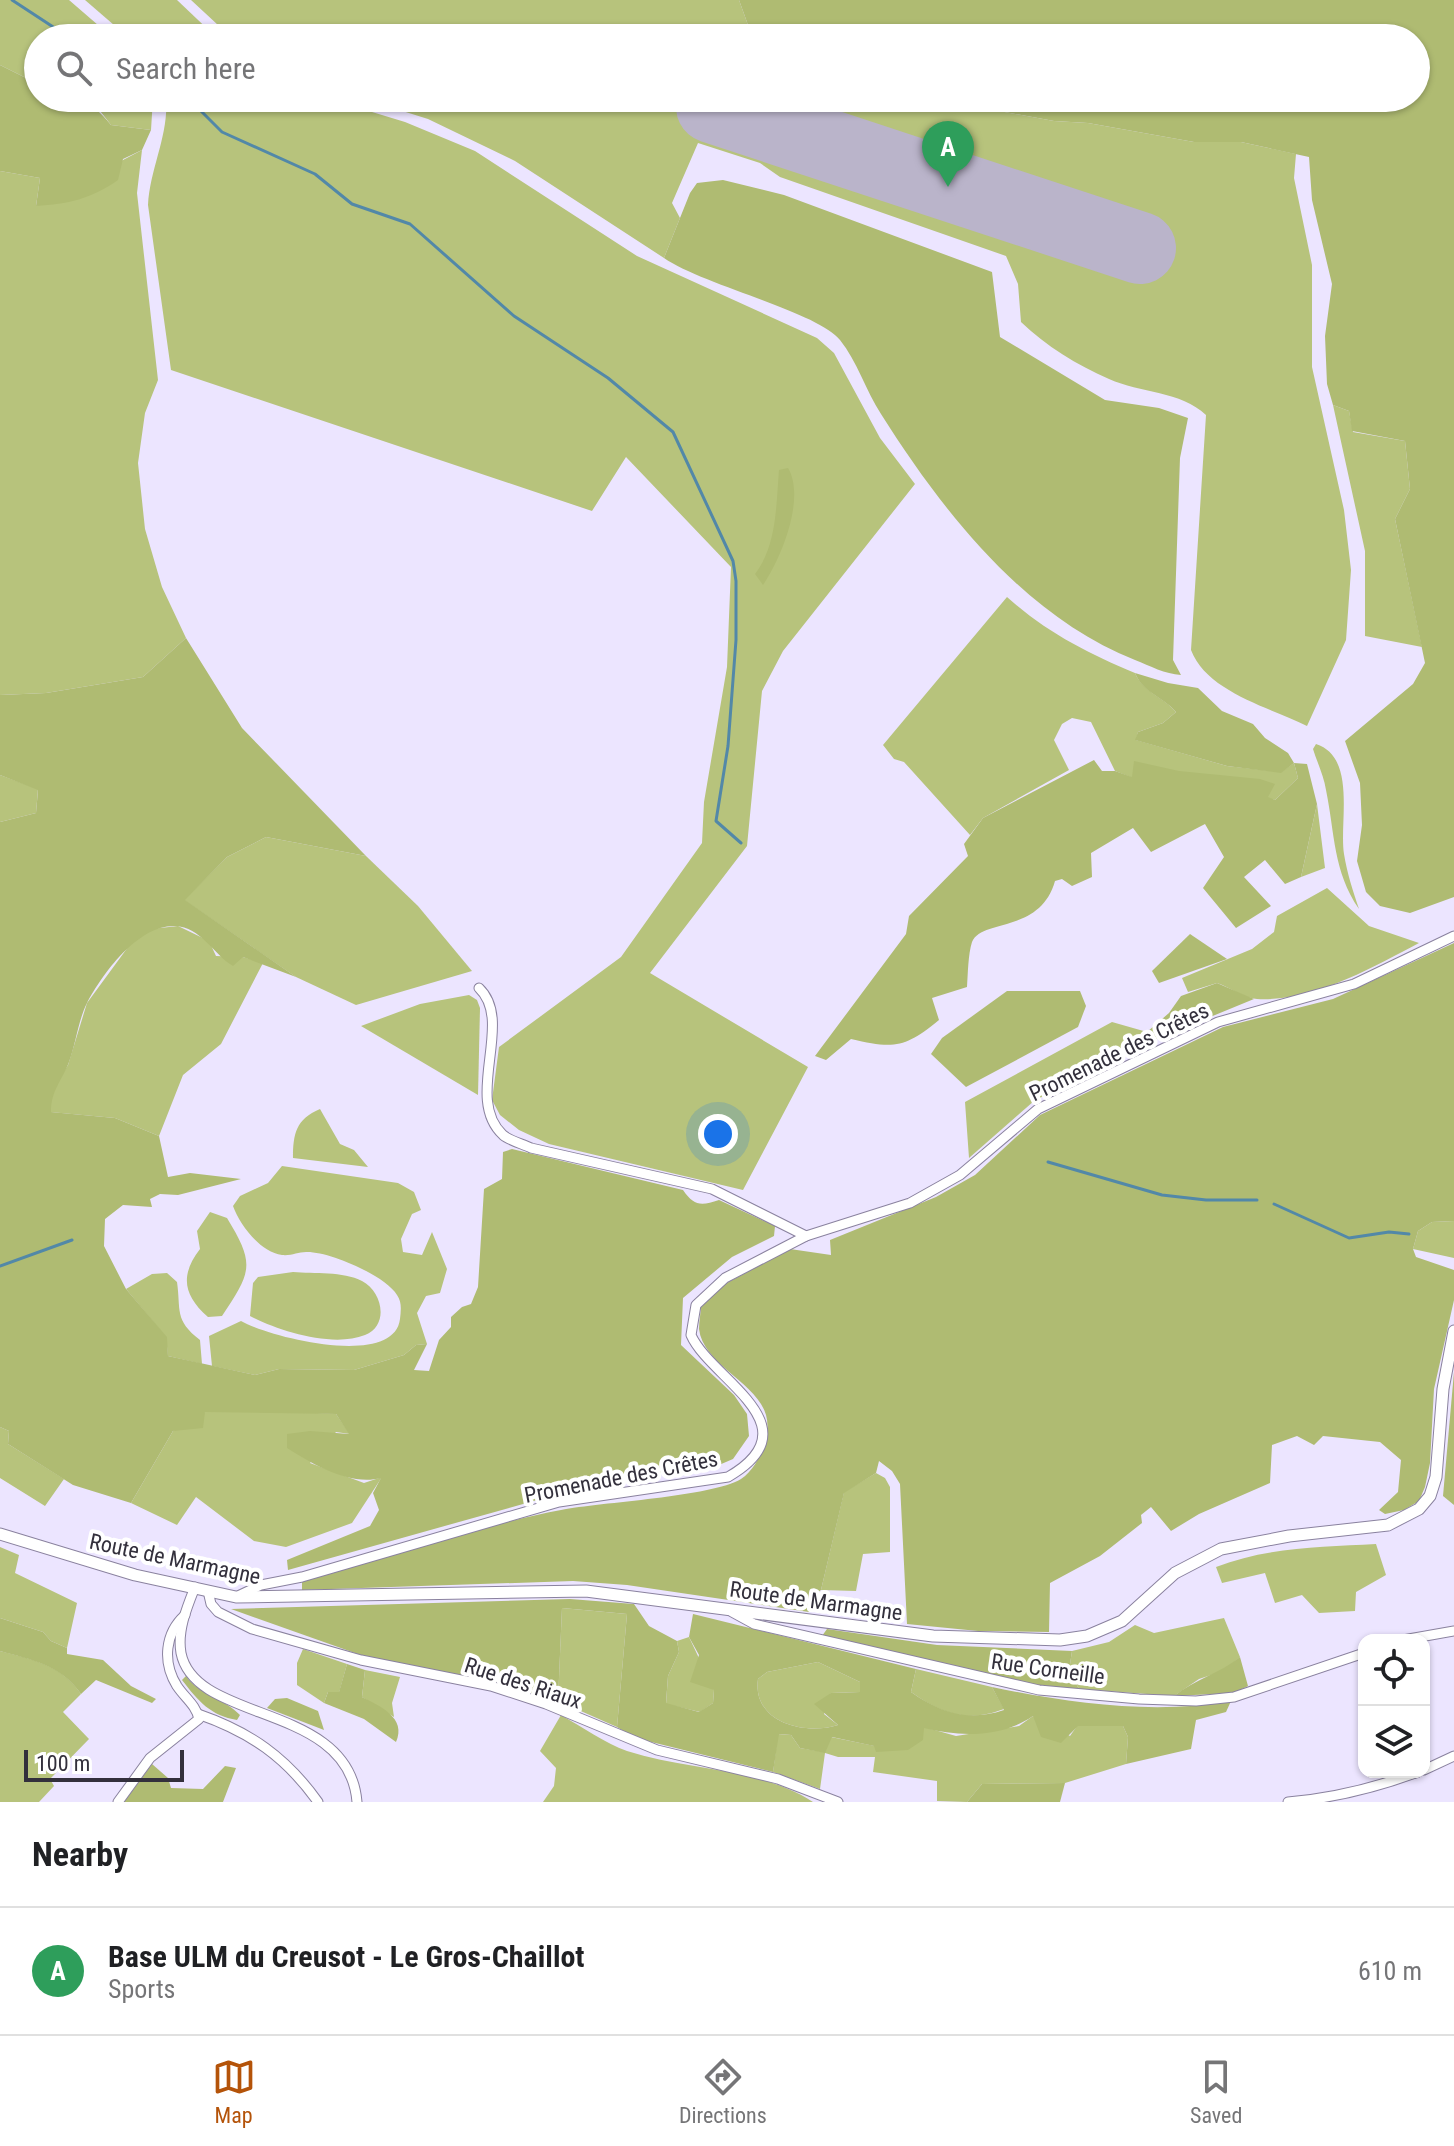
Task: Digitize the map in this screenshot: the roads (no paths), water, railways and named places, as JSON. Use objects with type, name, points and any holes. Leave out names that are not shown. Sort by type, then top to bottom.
[{"type":"street","name":"Promenade des Crêtes","points":[[236,1597],[261,1585],[302,1577],[559,1502],[704,1482],[741,1469],[755,1453],[761,1438],[755,1406],[695,1344],[691,1335],[696,1305],[725,1278],[806,1236],[910,1203],[960,1175],[1038,1109],[1218,1022],[1354,984],[1454,936]]},
{"type":"street","points":[[479,988],[486,995],[492,1028],[488,1107],[505,1137],[531,1148],[712,1189],[806,1236]]},
{"type":"street","name":"Route de Marmagne","points":[[0,1534],[135,1575],[236,1597],[586,1591],[933,1636],[1060,1640],[1087,1636],[1122,1621],[1175,1573],[1221,1549],[1404,1519],[1430,1496],[1436,1477],[1443,1389],[1454,1331]]},
{"type":"street","points":[[195,1587],[186,1613],[181,1654],[196,1679],[333,1748],[352,1774],[357,1802]]},
{"type":"street","name":"Rue des Riaux","points":[[208,1591],[211,1604],[218,1612],[252,1629],[374,1663],[491,1686],[546,1704],[643,1746],[778,1779],[838,1802]]},
{"type":"street","name":"Rue Corneille","points":[[729,1610],[754,1624],[1039,1690],[1139,1699],[1196,1701],[1234,1697],[1358,1655]]},
{"type":"street","points":[[186,1613],[171,1627],[168,1645],[170,1668],[176,1684],[198,1714],[262,1744],[287,1762],[318,1802]]},
{"type":"street","points":[[1430,1635],[1454,1631]]},
{"type":"street","points":[[118,1802],[150,1758],[199,1719],[198,1714]]},
{"type":"street","points":[[1430,1767],[1454,1756]]},
{"type":"street","points":[[1288,1802],[1333,1798],[1374,1789],[1402,1778]]},
{"type":"waterway","points":[[12,0],[49,24]]},
{"type":"waterway","points":[[202,112],[222,132],[315,174],[352,204],[410,224],[514,316],[608,378],[673,432],[733,561],[736,640],[728,746],[716,821],[741,843]]},
{"type":"waterway","points":[[1048,1162],[1162,1195],[1206,1200],[1257,1200]]},
{"type":"waterway","points":[[1274,1204],[1349,1238],[1389,1232],[1409,1234]]},
{"type":"waterway","points":[[0,1266],[72,1240]]},
{"type":"place","name":"Base ULM du Creusot - Le Gros-Chaillot","points":[[948,187]]}]
